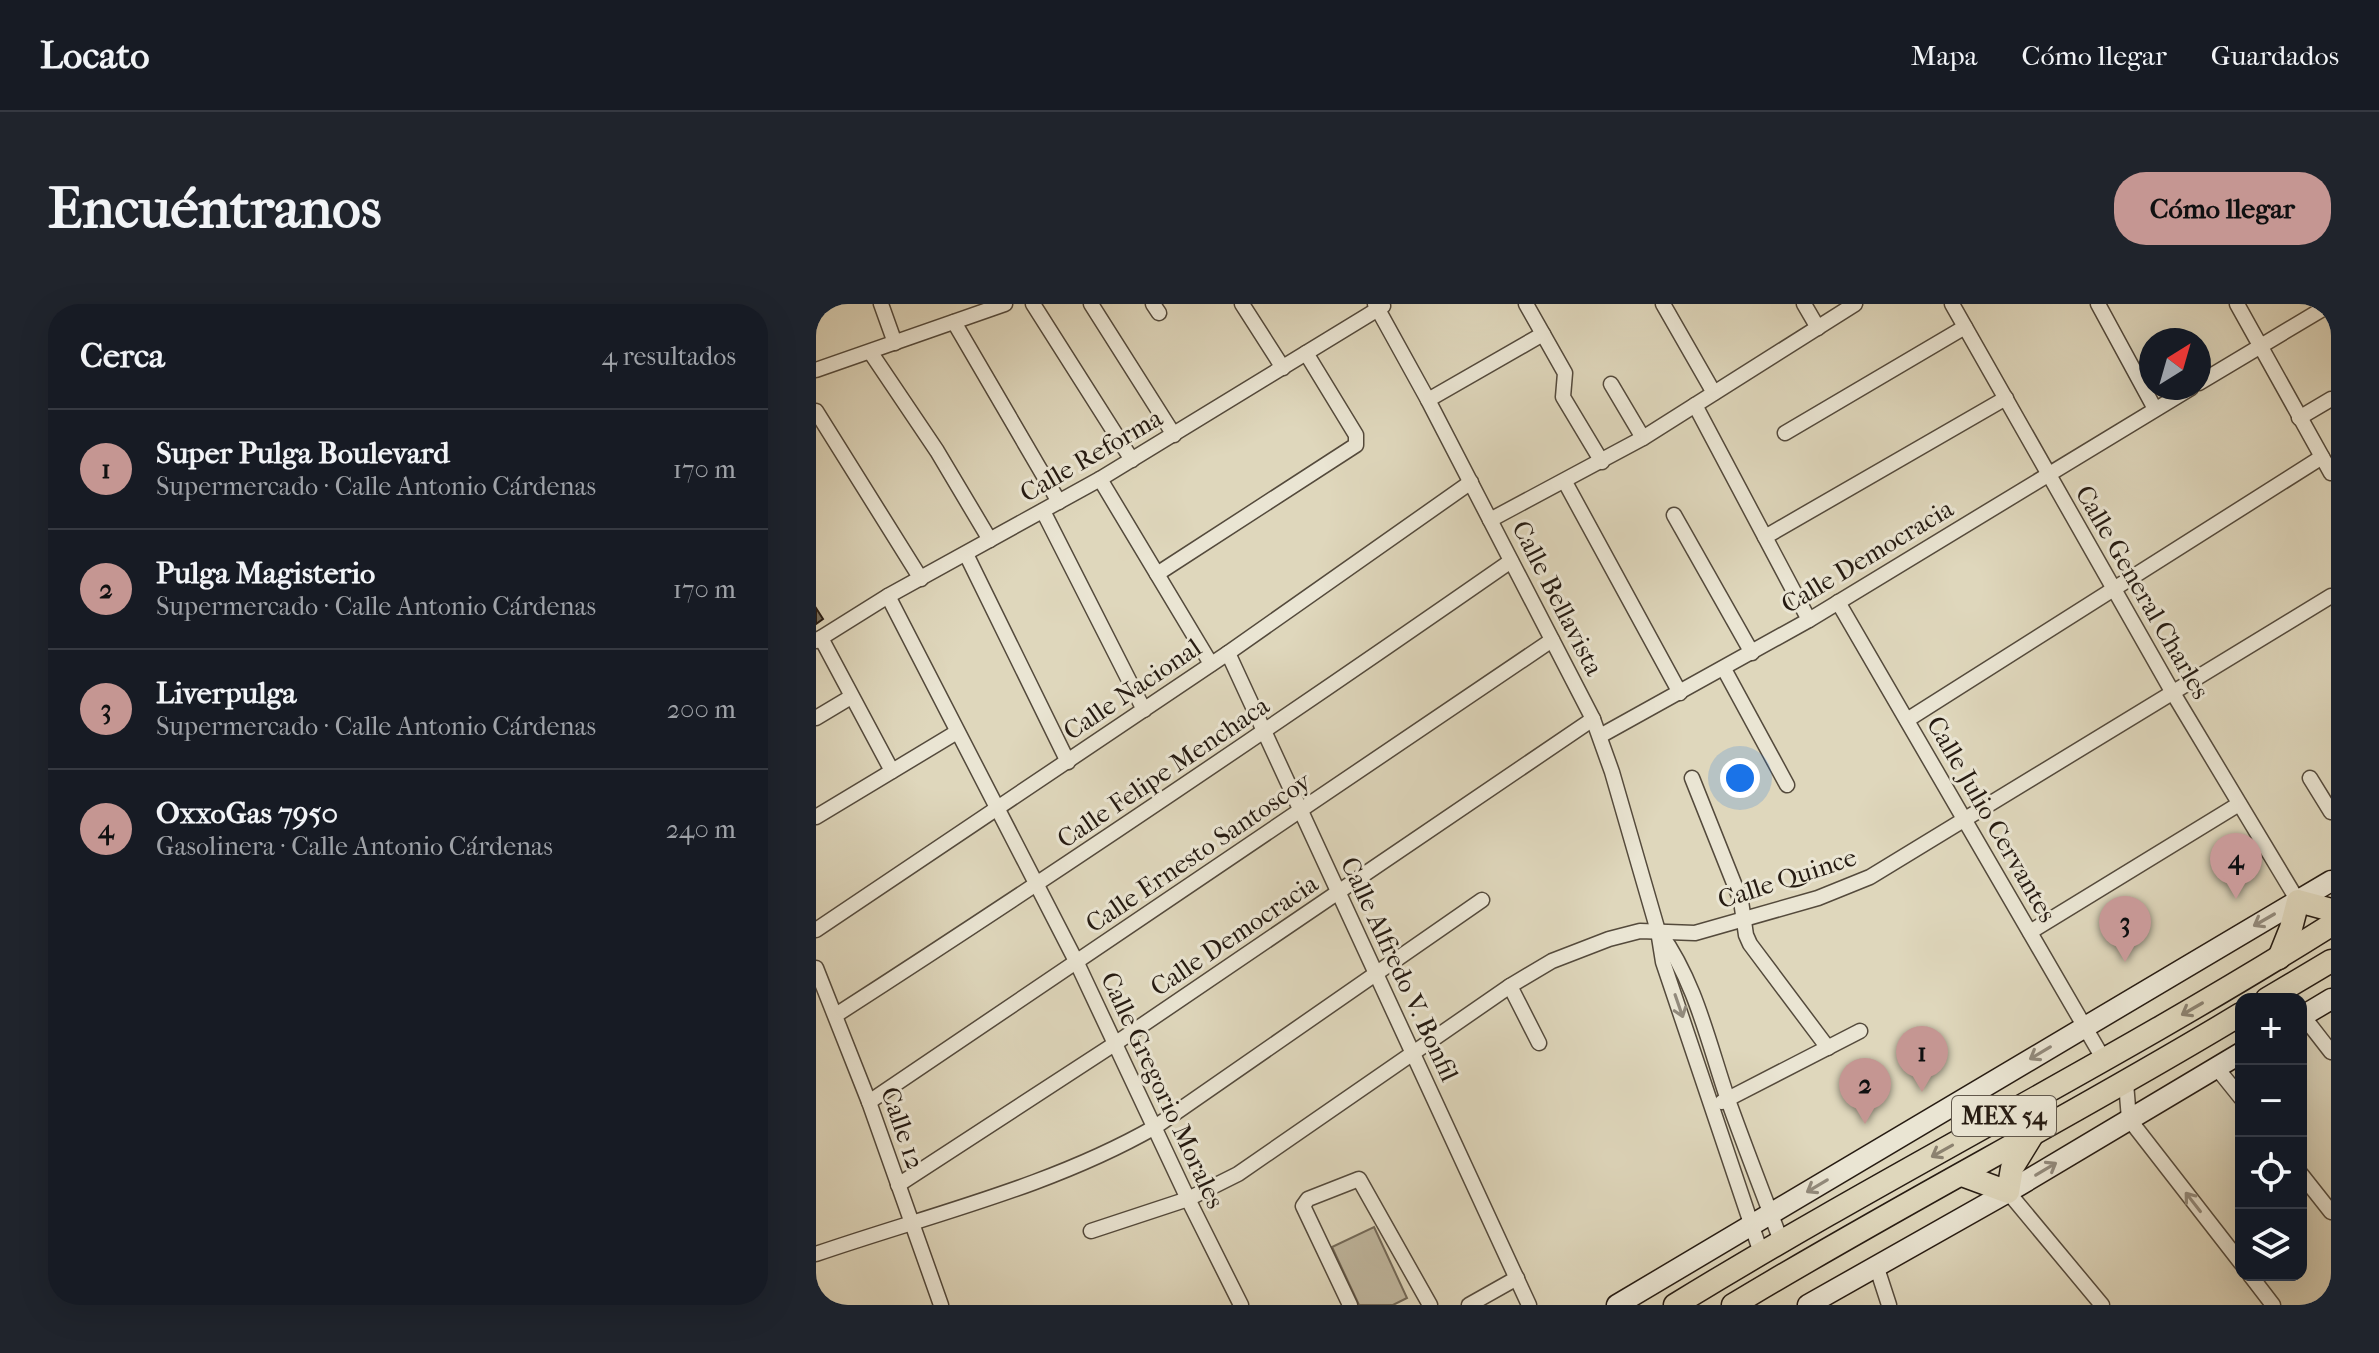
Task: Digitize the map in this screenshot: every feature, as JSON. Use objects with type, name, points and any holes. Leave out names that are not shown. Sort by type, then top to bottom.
[{"type":"main road","points":[[2279,958],[2298,901],[2331,910]]},
{"type":"main road","name":"MEX 54","points":[[1675,1305],[1781,1241],[2104,1060],[2331,925]]},
{"type":"main road","points":[[2277,993],[2331,961]]},
{"type":"main road","name":"MEX 54","points":[[1733,1305],[2126,1083],[2235,1018]]},
{"type":"main road","points":[[1962,1175],[2008,1192],[2012,1168],[2032,1136]]},
{"type":"street","points":[[881,304],[895,343]]},
{"type":"street","points":[[816,370],[1005,304]]},
{"type":"street","points":[[1033,304],[1132,460]]},
{"type":"street","points":[[1091,304],[1174,435]]},
{"type":"street","points":[[1242,304],[1283,368]]},
{"type":"street","points":[[1526,304],[1565,373],[1563,397],[1602,462]]},
{"type":"street","points":[[1663,304],[1714,393]]},
{"type":"street","points":[[1804,304],[1818,328]]},
{"type":"street","points":[[1490,520],[1643,438],[1855,304]]},
{"type":"street","name":"Calle General Charles","points":[[1952,304],[2173,693],[2298,901]]},
{"type":"street","points":[[2098,304],[2155,409]]},
{"type":"street","points":[[2237,304],[2331,473]]},
{"type":"street","points":[[2211,376],[2331,304]]},
{"type":"street","name":"Calle Reforma","points":[[818,640],[888,596],[1132,460],[1380,306]]},
{"type":"street","name":"Calle Bellavista","points":[[1380,306],[1600,736],[1658,931],[1663,962],[1761,1253]]},
{"type":"street","points":[[954,322],[1059,502]]},
{"type":"street","points":[[1785,433],[1965,327]]},
{"type":"street","points":[[1428,400],[1543,334]]},
{"type":"street","points":[[871,353],[937,451],[990,540]]},
{"type":"street","points":[[1157,574],[1356,445],[1356,435],[1306,353]]},
{"type":"street","points":[[1611,384],[1643,438]]},
{"type":"street","points":[[1765,537],[2006,398]]},
{"type":"street","points":[[2299,418],[2331,399]]},
{"type":"street","name":"Calle Democracia","points":[[1600,736],[1809,620],[2170,400]]},
{"type":"street","points":[[1695,405],[1809,620]]},
{"type":"street","points":[[816,411],[921,579]]},
{"type":"street","points":[[1907,720],[2322,457]]},
{"type":"street","points":[[1100,479],[1211,664]]},
{"type":"street","name":"Calle Nacional","points":[[816,930],[1228,653],[1471,482]]},
{"type":"street","points":[[1565,482],[1680,693]]},
{"type":"street","points":[[1043,511],[1144,710]]},
{"type":"street","points":[[1674,515],[1752,653]]},
{"type":"street","points":[[966,554],[1068,762]]},
{"type":"street","name":"Calle Felipe Menchaca","points":[[836,1015],[1036,887],[1511,561]]},
{"type":"street","name":"Calle Gregorio Morales","points":[[888,596],[1077,963],[1241,1305]]},
{"type":"street","name":"Calle Quince","points":[[1091,1231],[1211,1189],[1261,1160],[1510,986],[1579,948],[1628,933],[1695,933],[1818,898],[1870,877],[2329,601]]},
{"type":"street","name":"Calle Julio Cervantes","points":[[1838,602],[2104,1060]]},
{"type":"street","points":[[818,640],[892,771]]},
{"type":"street","name":"Calle Ernesto Santoscoy","points":[[869,1102],[1552,640]]},
{"type":"street","name":"Calle Alfredo V. Bonfil","points":[[1228,653],[1529,1305]]},
{"type":"street","points":[[1724,669],[1787,785]]},
{"type":"street","points":[[816,718],[851,697]]},
{"type":"street","name":"Calle Democracia","points":[[898,1185],[1116,1043],[1593,719]]},
{"type":"street","points":[[816,817],[957,732]]},
{"type":"street","points":[[1692,778],[1741,901],[1750,944],[1828,1048]]},
{"type":"street","points":[[2310,778],[2331,812]]},
{"type":"street","points":[[2030,932],[2239,804]]},
{"type":"street","points":[[1617,1305],[2331,881]]},
{"type":"street","points":[[816,1254],[960,1208],[1075,1165],[1106,1153],[1155,1127],[1482,900]]},
{"type":"street","name":"Calle Bellavista","points":[[1658,931],[1677,956],[1692,992],[1781,1241]]},
{"type":"street","name":"Calle 12","points":[[816,968],[869,1102],[941,1305]]},
{"type":"street","points":[[1510,986],[1539,1043]]},
{"type":"street","points":[[2307,1013],[2331,999]]},
{"type":"street","points":[[2307,1022],[2331,1052]]},
{"type":"street","points":[[1713,1106],[1860,1031]]},
{"type":"street","points":[[1808,1305],[2008,1192],[2235,1056]]},
{"type":"street","points":[[2216,1067],[2235,1091]]},
{"type":"street","points":[[2126,1083],[2129,1119],[2235,1255]]},
{"type":"street","points":[[1350,1305],[1303,1206],[1308,1199],[1359,1179],[1430,1305]]},
{"type":"street","points":[[2307,1182],[2331,1212]]},
{"type":"street","points":[[2008,1192],[2102,1305]]},
{"type":"street","points":[[1876,1265],[1889,1305]]},
{"type":"street","points":[[1469,1305],[1517,1278]]},
{"type":"street","points":[[2255,1281],[2273,1305]]},
{"type":"shaded area","points":[[1374,1227],[1407,1298],[1393,1305],[1359,1305],[1332,1247]]},
{"type":"place","name":"OxxoGas 7950","points":[[2236,899]]},
{"type":"place","name":"Liverpulga","points":[[2125,962]]},
{"type":"place","name":"Super Pulga Boulevard","points":[[1922,1092]]},
{"type":"place","name":"Pulga Magisterio","points":[[1865,1124]]}]
